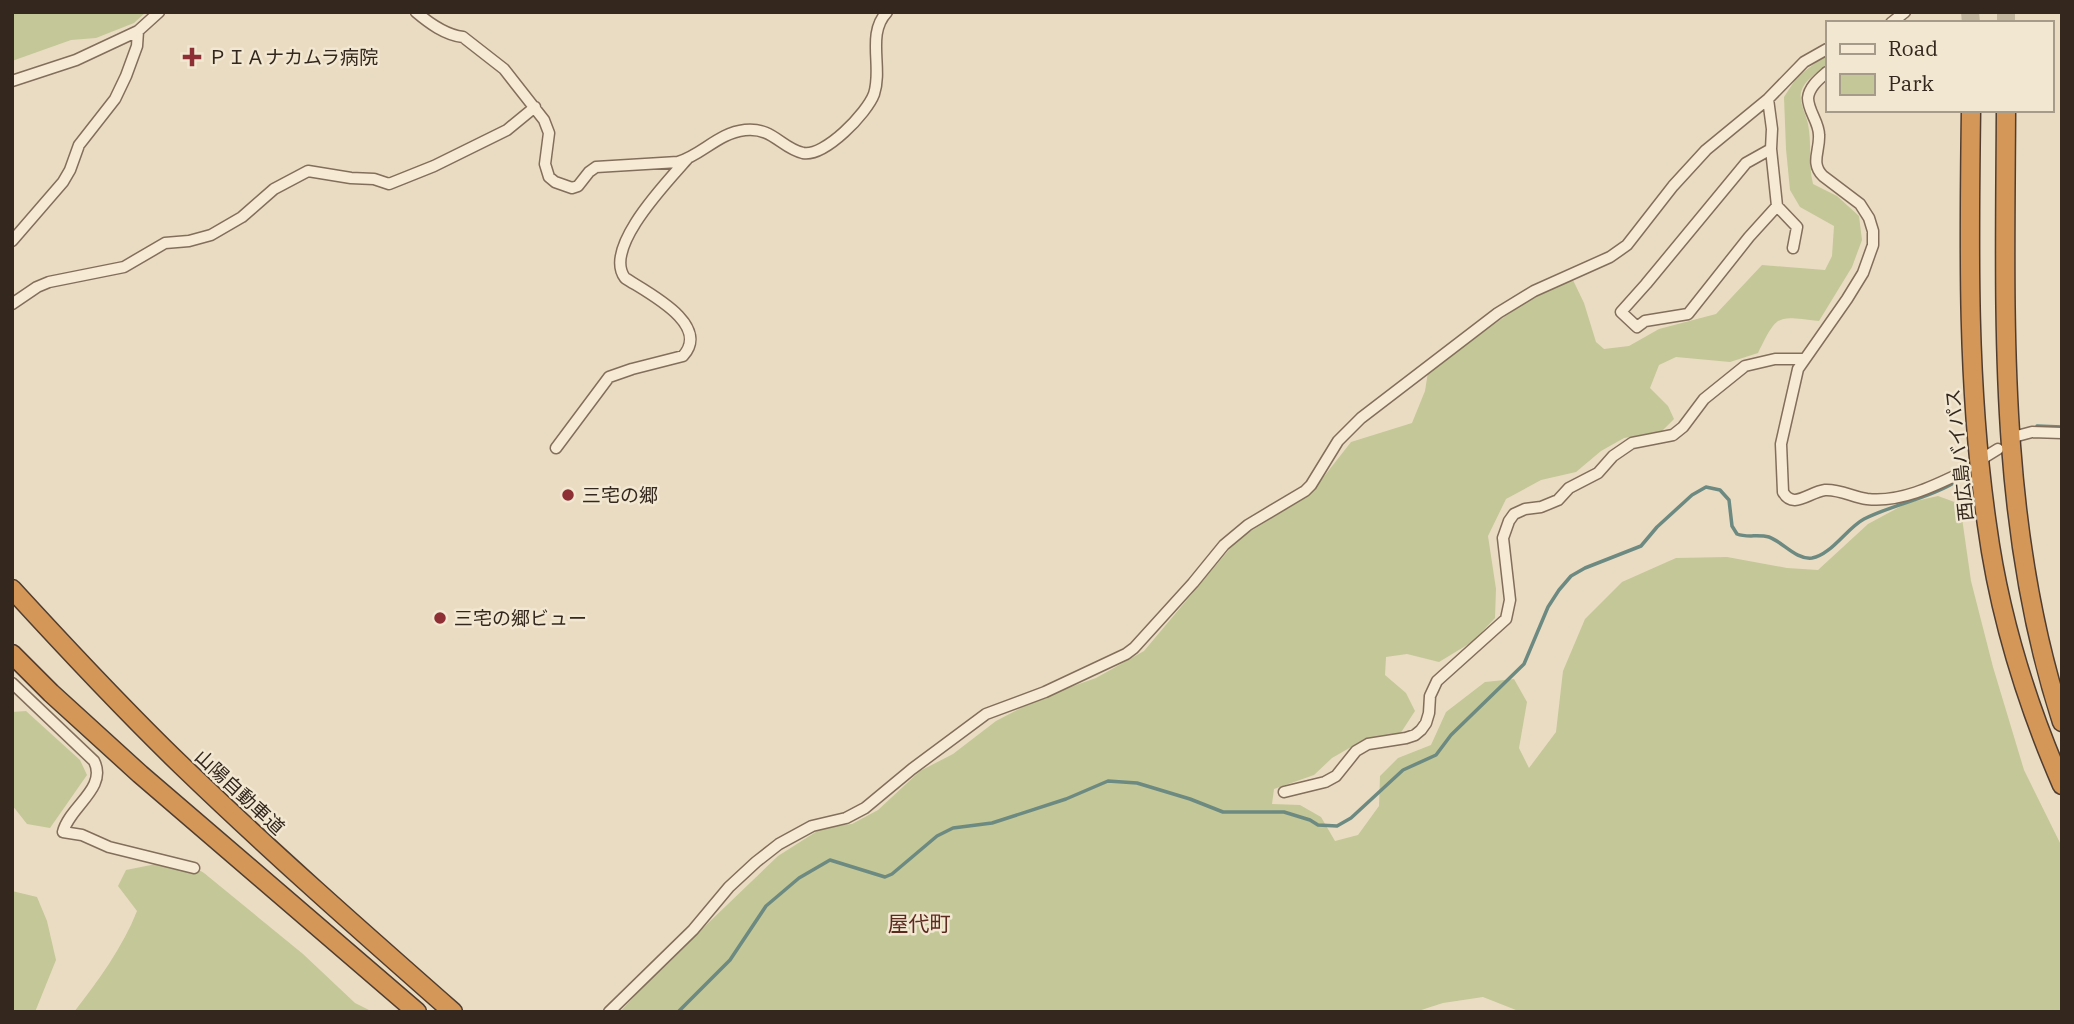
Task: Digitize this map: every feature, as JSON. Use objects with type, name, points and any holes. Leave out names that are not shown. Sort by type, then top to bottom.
[{"type":"highway","name":"西広島バイパス","points":[[1970,112],[1972,381],[1987,527],[2001,600],[2023,681],[2047,752],[2062,785]]},
{"type":"highway","points":[[2006,112],[2010,452],[2017,524],[2029,597],[2047,676],[2062,722]]},
{"type":"highway","name":"山陽自動車道","points":[[12,589],[83,666],[181,765],[274,853],[453,1012]]},
{"type":"highway","points":[[12,654],[140,774],[417,1012]]},
{"type":"street","points":[[12,81],[76,60],[138,31],[159,12]]},
{"type":"street","points":[[416,12],[440,29],[463,37],[504,69],[536,107],[548,126],[546,172],[555,182],[568,187],[578,186],[593,169],[601,166],[678,162],[724,136],[750,130],[764,132],[801,152],[822,150],[842,133],[873,97],[877,76],[876,29],[887,12]]},
{"type":"street","points":[[12,240],[63,182],[79,145],[115,99],[137,46],[138,31]]},
{"type":"street","points":[[609,1012],[693,930],[729,887],[779,844],[813,826],[846,818],[865,807],[986,715],[1045,692],[1134,648],[1224,545],[1248,525],[1311,485],[1338,441],[1361,418],[1498,313],[1534,291],[1620,251],[1672,186],[1706,150],[1769,99],[1795,70],[1826,50]]},
{"type":"street","points":[[1826,73],[1811,88],[1808,98],[1819,136],[1816,164],[1823,176],[1860,204],[1873,231],[1872,245],[1869,260],[1847,299],[1798,369],[1781,444],[1783,492],[1786,498],[1792,501],[1832,490],[1868,499],[1903,496],[1941,483],[1965,471]]},
{"type":"street","points":[[1769,99],[1777,206],[1797,227],[1793,248]]},
{"type":"street","points":[[12,304],[49,282],[124,267],[165,243],[189,241],[211,235],[243,217],[274,189],[303,172],[312,170],[389,184],[434,166],[507,130],[536,107]]},
{"type":"street","points":[[1771,149],[1746,163],[1621,312],[1637,327],[1645,321],[1688,314],[1777,206]]},
{"type":"street","points":[[556,448],[609,377],[683,356],[688,351],[690,335],[682,318],[625,278],[620,266],[629,235],[656,195],[688,158]]},
{"type":"street","points":[[1284,792],[1325,782],[1336,776],[1356,751],[1368,744],[1406,738],[1421,730],[1426,723],[1430,695],[1437,681],[1506,620],[1510,600],[1503,538],[1508,521],[1514,514],[1558,500],[1569,488],[1598,473],[1613,456],[1632,443],[1673,435],[1683,427],[1704,399],[1745,366],[1775,359],[1803,359]]},
{"type":"street","points":[[2017,436],[2032,432],[2062,433]]},
{"type":"street","points":[[1985,457],[1998,449]]},
{"type":"street","points":[[12,683],[98,767],[96,781],[65,823],[64,832],[82,835],[109,847],[194,869]]},
{"type":"green space","points":[[12,12],[146,12],[134,23],[96,38],[71,40],[12,61]]},
{"type":"green space","points":[[1826,55],[1826,66],[1808,80],[1801,92],[1809,131],[1813,184],[1837,196],[1859,216],[1862,240],[1852,267],[1819,321],[1794,318],[1780,320],[1770,330],[1758,353],[1730,362],[1676,357],[1659,365],[1650,388],[1668,406],[1674,419],[1662,431],[1624,438],[1601,451],[1576,472],[1541,480],[1506,499],[1488,536],[1496,589],[1495,618],[1472,642],[1439,662],[1407,654],[1386,657],[1385,675],[1406,693],[1415,711],[1400,734],[1365,739],[1332,758],[1314,775],[1274,789],[1272,804],[1300,805],[1321,817],[1335,841],[1358,835],[1379,806],[1380,776],[1398,758],[1431,745],[1446,712],[1485,682],[1514,679],[1527,702],[1519,748],[1529,768],[1556,732],[1563,671],[1585,619],[1622,582],[1676,558],[1727,557],[1787,568],[1818,570],[1868,524],[1907,503],[1938,496],[1960,504],[1971,581],[1993,667],[2024,770],[2062,847],[2062,1012],[1521,1012],[1483,997],[1443,1003],[1415,1012],[620,1012],[653,976],[778,856],[822,828],[852,824],[878,810],[920,771],[953,754],[996,721],[1042,697],[1096,678],[1144,651],[1238,539],[1277,515],[1322,479],[1351,442],[1412,423],[1425,391],[1428,372],[1532,297],[1572,278],[1584,303],[1596,342],[1604,349],[1629,346],[1659,329],[1716,314],[1762,265],[1825,270],[1832,256],[1834,226],[1800,207],[1790,190],[1784,97],[1797,77]]},
{"type":"green space","points":[[26,711],[80,760],[87,775],[50,828],[27,824],[12,805],[12,712]]},
{"type":"green space","points":[[181,859],[204,873],[303,954],[355,1003],[373,1012],[74,1012],[117,951],[137,911],[118,886],[126,870]]},
{"type":"green space","points":[[12,891],[37,897],[47,921],[56,960],[35,1012],[12,1012]]},
{"type":"waterway","points":[[2037,426],[2062,427]]},
{"type":"waterway","points":[[678,1012],[730,960],[766,906],[799,878],[830,860],[885,877],[937,836],[953,828],[992,823],[1066,799],[1108,781],[1137,783],[1223,812],[1284,812],[1318,825],[1337,826],[1351,818],[1403,770],[1436,755],[1451,735],[1524,664],[1548,607],[1571,576],[1641,546],[1657,527],[1692,495],[1706,487],[1720,490],[1729,500],[1732,526],[1737,534],[1769,537],[1795,554],[1812,558],[1826,552],[1864,519],[1939,490],[1963,477]]},
{"type":"tunnel","points":[[1970,12],[1971,21]]},
{"type":"tunnel","points":[[2006,12],[2006,21]]},
{"type":"place","name":"ＰＩＡナカムラ病院","points":[[192,57]]},
{"type":"place","name":"三宅の郷","points":[[568,495]]},
{"type":"place","name":"三宅の郷ビュー","points":[[440,618]]},
{"type":"district","name":"屋代町","points":[[919,924]]}]
